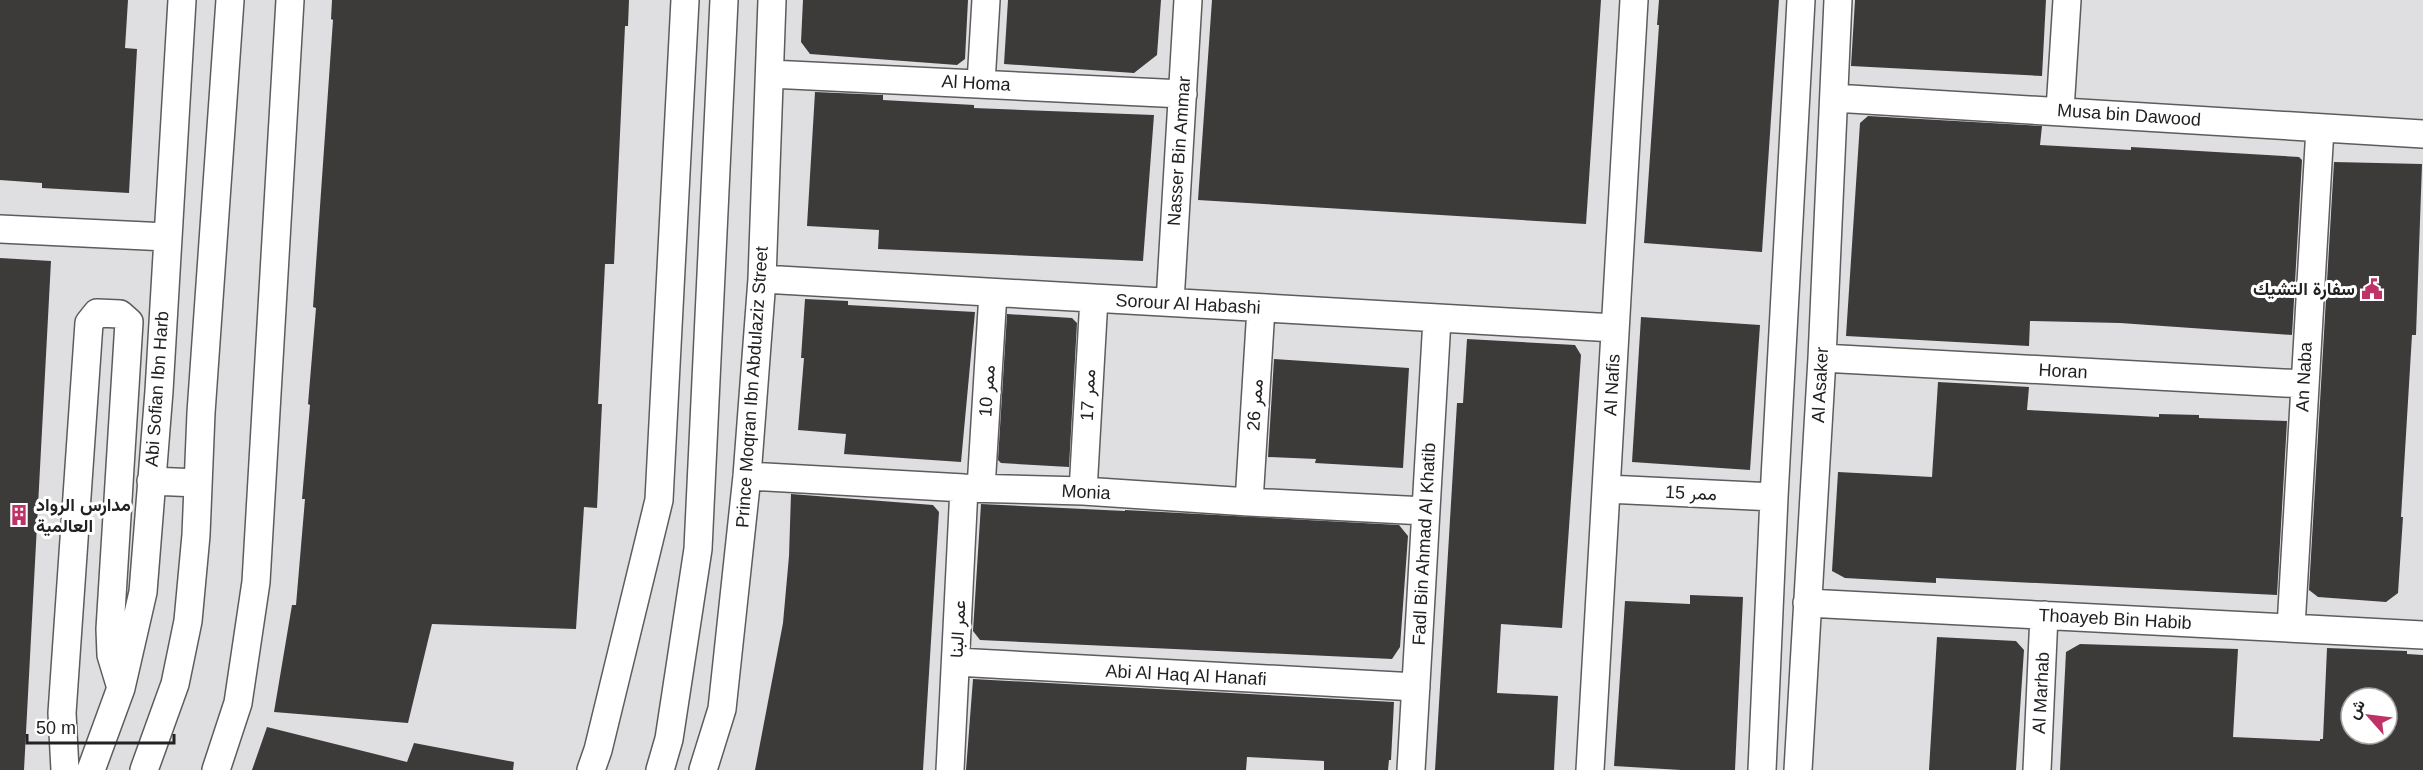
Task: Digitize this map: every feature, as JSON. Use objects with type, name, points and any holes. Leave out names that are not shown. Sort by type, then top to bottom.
[{"type":"street","name":"Abi Sofian Ibn Harb","points":[[92,770],[121,688],[143,592],[150,481],[159,391],[182,0]]},
{"type":"street","points":[[144,770],[175,684],[188,621],[230,0]]},
{"type":"street","points":[[216,770],[238,703],[256,582],[290,0]]},
{"type":"street","points":[[591,770],[601,738],[659,500],[685,0]]},
{"type":"street","points":[[660,770],[669,740],[698,549],[723,0]]},
{"type":"street","name":"Prince Moqran Ibn Abdulaziz Street","points":[[703,770],[722,709],[747,476],[762,279],[772,0]]},
{"type":"street","points":[[981,82],[986,0]]},
{"type":"street","name":"Nasser Bin Ammar","points":[[1170,302],[1188,0]]},
{"type":"street","name":"Al Nafis","points":[[1590,770],[1634,0]]},
{"type":"street","points":[[1762,770],[1774,497],[1801,0]]},
{"type":"street","name":"Al Asaker","points":[[1798,770],[1822,358],[1823,291],[1839,0]]},
{"type":"street","points":[[2060,111],[2067,0]]},
{"type":"street","name":"Al Homa","points":[[770,74],[981,82],[1183,94]]},
{"type":"street","name":"Musa bin Dawood","points":[[1834,98],[2423,134]]},
{"type":"street","name":"An Naba","points":[[2291,627],[2319,128]]},
{"type":"street","points":[[0,229],[167,237]]},
{"type":"street","name":"Sorour Al Habashi","points":[[762,279],[1614,328]]},
{"type":"street","points":[[1787,289],[1823,291]]},
{"type":"street","name":"ممر 10","points":[[973,488],[993,293]]},
{"type":"street","name":"ممر 17","points":[[1083,491],[1094,298]]},
{"type":"street","name":"ممر 26","points":[[1249,502],[1261,308]]},
{"type":"street","points":[[65,770],[62,713],[89,323],[97,313],[120,314],[129,322],[115,532],[111,655],[121,688]]},
{"type":"street","name":"Fadl Bin Ahmad Al Khatib","points":[[1411,770],[1437,319]]},
{"type":"street","name":"Horan","points":[[1822,358],[2304,384]]},
{"type":"street","name":"Monia","points":[[747,476],[973,488],[1083,491],[1425,511]]},
{"type":"street","points":[[150,481],[198,483]]},
{"type":"street","name":"عمر البنا","points":[[950,770],[956,662],[973,488]]},
{"type":"street","name":"ممر 15","points":[[1607,489],[1774,497]]},
{"type":"street","points":[[76,531],[115,532]]},
{"type":"street","name":"Thoayeb Bin Habib","points":[[1807,603],[2423,634]]},
{"type":"street","name":"Al Marhab","points":[[2037,770],[2044,615]]},
{"type":"street","name":"Abi Al Haq Al Hanafi","points":[[956,662],[1416,687]]},
{"type":"building","points":[[0,0],[128,0],[125,48],[137,49],[129,193],[42,188],[42,183],[0,180]]},
{"type":"building","points":[[332,0],[629,0],[628,26],[625,26],[614,264],[605,264],[598,404],[602,404],[597,508],[584,507],[576,629],[432,624],[408,723],[274,712],[292,605],[296,605],[305,499],[302,499],[316,308],[313,307],[333,20],[331,19]]},
{"type":"building","points":[[803,0],[968,0],[965,59],[957,65],[810,54],[801,42]]},
{"type":"building","points":[[1008,0],[1161,0],[1157,55],[1134,73],[1004,64]]},
{"type":"building","points":[[1212,0],[1601,0],[1586,224],[1198,200]]},
{"type":"building","points":[[1659,0],[1779,0],[1762,252],[1644,243]]},
{"type":"building","points":[[1855,0],[2046,0],[2042,76],[1851,66]]},
{"type":"building","points":[[815,92],[883,95],[883,100],[974,105],[974,108],[1154,115],[1143,261],[878,249],[879,230],[807,226]]},
{"type":"building","points":[[1868,116],[2042,126],[2040,145],[2131,150],[2131,147],[2299,157],[2302,160],[2292,335],[2120,323],[2030,321],[2029,346],[1846,336],[1860,123]]},
{"type":"building","points":[[2334,162],[2422,164],[2416,335],[2412,335],[2398,593],[2386,602],[2318,597],[2309,590]]},
{"type":"building","name":"مدارس الرواد العالمية","points":[[0,258],[51,261],[24,770],[0,770]]},
{"type":"building","points":[[805,299],[848,301],[848,305],[975,312],[961,462],[844,454],[846,434],[798,430],[804,358],[801,358]]},
{"type":"building","points":[[1007,314],[1072,318],[1077,323],[1069,467],[1001,463],[998,460]]},
{"type":"building","points":[[1641,317],[1760,325],[1750,470],[1632,462]]},
{"type":"building","points":[[1467,339],[1575,345],[1581,355],[1562,628],[1501,624],[1497,693],[1558,696],[1554,770],[1435,770],[1457,403],[1463,403]]},
{"type":"building","points":[[1274,359],[1409,368],[1403,468],[1315,463],[1316,459],[1268,457]]},
{"type":"building","points":[[1938,382],[2029,387],[2027,410],[2159,417],[2159,414],[2199,415],[2199,418],[2287,421],[2277,595],[1936,578],[1936,583],[1845,578],[1832,571],[1838,472],[1932,477]]},
{"type":"building","points":[[791,494],[933,505],[939,512],[923,770],[755,770],[783,623],[789,556]]},
{"type":"building","points":[[981,504],[1399,525],[1408,536],[1400,647],[1392,659],[980,640],[973,631]]},
{"type":"building","points":[[1690,595],[1743,597],[1735,770],[1614,766],[1625,601],[1690,604]]},
{"type":"building","points":[[1937,637],[2016,641],[2024,650],[2016,770],[1929,770]]},
{"type":"building","points":[[2080,644],[2238,649],[2233,737],[2320,741],[2323,739],[2327,648],[2407,651],[2407,654],[2423,655],[2423,770],[2060,770],[2066,652]]},
{"type":"building","points":[[973,679],[1394,702],[1391,760],[1389,760],[1388,770],[1324,770],[1324,761],[1247,757],[1246,770],[966,770]]},
{"type":"building","points":[[267,727],[407,762],[414,743],[514,762],[513,770],[252,770]]},
{"type":"place","name":"سفارة التشيك","points":[[2372,289]]},
{"type":"place","name":"مدارس الرواد العالمية","points":[[19,515]]}]
